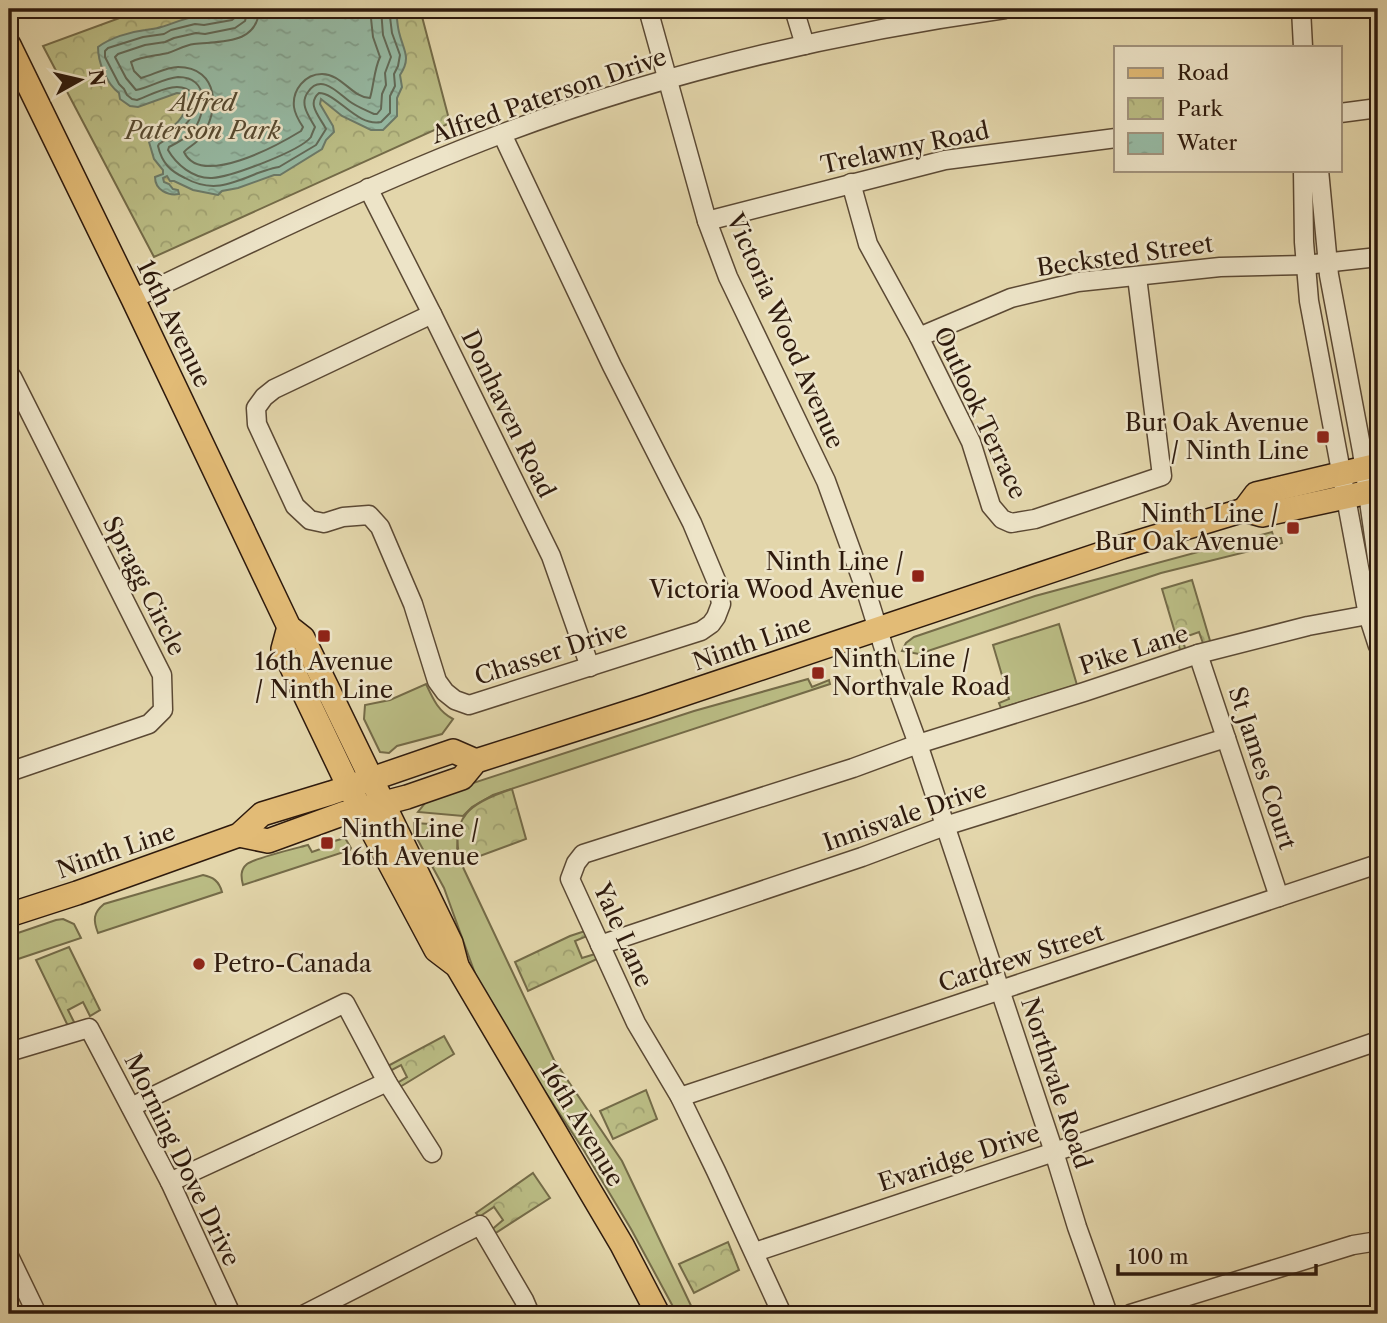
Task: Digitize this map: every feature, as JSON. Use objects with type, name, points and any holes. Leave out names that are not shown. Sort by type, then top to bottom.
[{"type":"main road","name":"16th Avenue","points":[[9,45],[289,627],[303,638],[360,783],[451,943],[457,966],[622,1244],[658,1314]]},
{"type":"main road","name":"Ninth Line","points":[[239,835],[268,841],[342,814],[462,778],[476,761],[1108,551],[1244,510],[1262,515],[1362,481]]},
{"type":"main road","name":"Ninth Line","points":[[9,915],[239,835],[262,814],[453,751],[476,761]]},
{"type":"street","name":"Victoria Wood Avenue","points":[[648,9],[707,221],[729,277],[826,481],[877,629]]},
{"type":"street","points":[[794,9],[804,45]]},
{"type":"street","name":"Alfred Paterson Drive","points":[[133,299],[368,188],[502,134],[667,79],[939,13],[1005,9]]},
{"type":"street","points":[[1301,9],[1304,46]]},
{"type":"street","points":[[1342,113],[1378,108]]},
{"type":"street","name":"Chasser Drive","points":[[432,314],[274,389],[264,397],[257,408],[257,424],[295,506],[310,520],[324,523],[343,517],[369,515],[380,527],[413,604],[437,681],[445,692],[455,700],[469,705],[701,631],[711,624],[721,604],[719,585],[692,523],[612,366],[502,134]]},
{"type":"street","name":"Trelawny Road","points":[[707,221],[945,160],[1114,138]]},
{"type":"street","points":[[1303,172],[1305,265],[1309,301],[1362,481],[1378,565]]},
{"type":"street","points":[[1319,172],[1333,297],[1362,451],[1368,615],[1378,646]]},
{"type":"street","name":"Outlook Terrace","points":[[850,183],[867,244],[919,337],[971,442],[991,506],[1002,519],[1012,523],[1035,519],[1162,476],[1137,277]]},
{"type":"street","name":"Donhaven Road","points":[[368,188],[551,556],[590,667]]},
{"type":"street","name":"Becksted Street","points":[[919,337],[1011,298],[1077,282],[1220,267],[1305,265],[1378,257]]},
{"type":"street","name":"Spragg Circle","points":[[9,376],[12,377],[162,675],[163,710],[149,724],[9,772]]},
{"type":"street","name":"Pike Lane","points":[[918,744],[1198,654],[1308,625],[1368,615]]},
{"type":"street","name":"Northvale Road","points":[[877,629],[918,744],[1108,1314]]},
{"type":"street","name":"St James Court","points":[[1198,654],[1279,897]]},
{"type":"street","name":"Innisvale Drive","points":[[600,945],[862,857],[945,826],[1226,738]]},
{"type":"street","name":"Yale Lane","points":[[782,1314],[680,1097],[636,1023],[570,879],[583,854],[853,768],[918,744]]},
{"type":"street","name":"Cardrew Street","points":[[680,1097],[1378,864]]},
{"type":"street","points":[[131,1107],[345,1003],[387,1082],[432,1153]]},
{"type":"street","name":"Morning Dove Drive","points":[[9,1052],[89,1028],[170,1182],[231,1314]]},
{"type":"street","name":"Evaridge Drive","points":[[755,1252],[1378,1041]]},
{"type":"street","points":[[170,1182],[387,1082]]},
{"type":"street","points":[[305,1314],[480,1225],[530,1314]]},
{"type":"street","points":[[1130,1314],[1353,1245],[1378,1241]]},
{"type":"street","points":[[9,1256],[37,1314]]},
{"type":"green space","name":"Alfred Paterson Park","points":[[144,9],[420,9],[450,123],[154,257],[43,46]]},
{"type":"green space","points":[[1272,532],[1274,538],[1281,538],[1282,543],[1161,573],[919,654],[902,651],[906,643],[914,637],[1035,596]]},
{"type":"green space","points":[[1192,580],[1211,644],[1204,646],[1199,632],[1182,638],[1186,651],[1181,653],[1162,589]]},
{"type":"green space","points":[[1059,624],[1077,685],[1001,708],[999,703],[1009,699],[993,645]]},
{"type":"green space","points":[[808,679],[812,687],[829,680],[830,684],[493,795],[472,807],[463,816],[418,812],[430,797],[694,711]]},
{"type":"green space","points":[[426,684],[440,708],[453,719],[442,734],[397,746],[389,753],[380,752],[364,719],[365,705],[390,700]]},
{"type":"green space","points":[[512,789],[526,839],[461,863],[458,833],[467,813],[485,799]]},
{"type":"green space","points":[[414,823],[447,825],[458,831],[457,852],[461,863],[554,1060],[622,1161],[695,1314],[677,1314],[631,1229],[583,1149],[485,1001],[444,888],[414,833]]},
{"type":"green space","points":[[345,838],[350,850],[243,885],[242,871],[251,862],[308,845],[312,852]]},
{"type":"green space","points":[[203,875],[215,880],[222,892],[98,933],[95,917],[104,904]]},
{"type":"green space","points":[[63,919],[74,924],[81,938],[9,962],[9,936]]},
{"type":"green space","points":[[585,931],[587,936],[575,941],[582,958],[595,954],[597,959],[528,991],[515,962]]},
{"type":"green space","points":[[69,947],[100,1010],[90,1016],[83,1002],[68,1010],[74,1022],[68,1026],[36,960]]},
{"type":"green space","points":[[444,1036],[454,1054],[395,1090],[392,1086],[407,1077],[401,1065],[386,1073],[384,1068]]},
{"type":"green space","points":[[646,1090],[657,1119],[613,1139],[600,1111]]},
{"type":"green space","points":[[533,1173],[550,1198],[491,1236],[489,1232],[503,1220],[494,1207],[479,1217],[476,1213]]},
{"type":"green space","points":[[728,1242],[739,1270],[694,1293],[679,1264]]},
{"type":"water","points":[[236,9],[396,9],[398,29],[406,54],[404,69],[400,75],[402,87],[397,98],[397,116],[383,130],[371,130],[342,116],[321,99],[320,104],[334,132],[322,149],[280,175],[222,191],[218,195],[193,190],[170,181],[167,176],[163,178],[164,182],[178,190],[179,194],[167,193],[157,185],[155,177],[163,174],[163,170],[154,159],[149,142],[180,120],[187,98],[184,94],[177,93],[138,107],[130,106],[120,99],[119,93],[107,78],[101,66],[98,47],[126,34],[193,17],[221,16]]},
{"type":"place","name":"Bur Oak Avenue / Ninth Line","points":[[1323,437]]},
{"type":"place","name":"Ninth Line / Bur Oak Avenue","points":[[1293,528]]},
{"type":"place","name":"Ninth Line / Victoria Wood Avenue","points":[[918,576]]},
{"type":"place","name":"16th Avenue / Ninth Line","points":[[324,636]]},
{"type":"place","name":"Ninth Line / Northvale Road","points":[[818,673]]},
{"type":"place","name":"Ninth Line / 16th Avenue","points":[[327,843]]},
{"type":"place","name":"Petro-Canada","points":[[199,964]]}]
